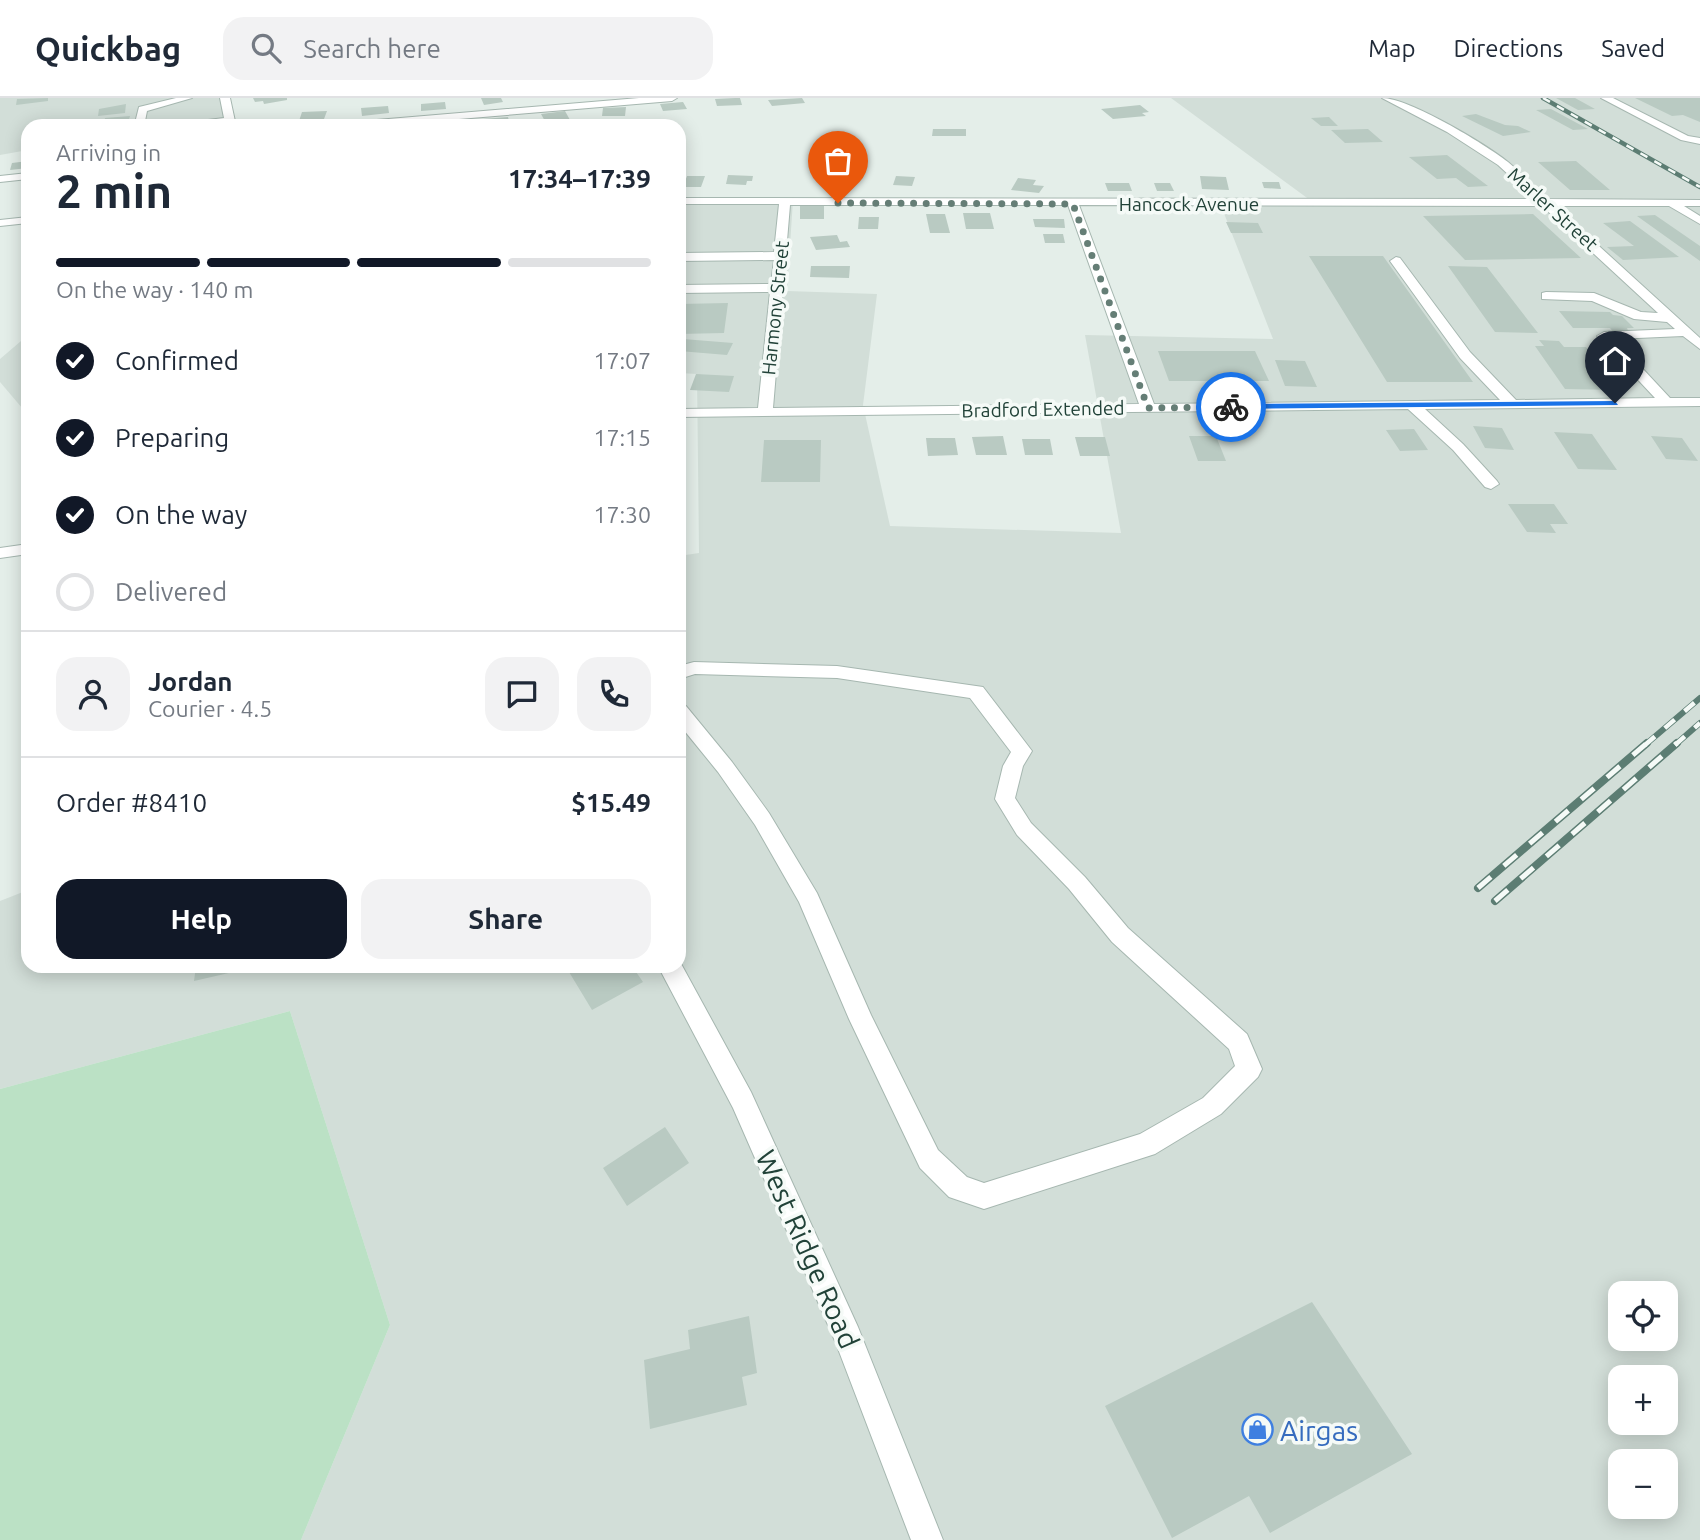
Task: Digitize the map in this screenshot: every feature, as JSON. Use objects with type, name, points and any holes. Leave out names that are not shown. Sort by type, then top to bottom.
[{"type":"street","points":[[141,119],[142,109],[187,98]]},
{"type":"street","points":[[225,98],[229,119]]},
{"type":"street","points":[[424,119],[672,98]]},
{"type":"street","name":"Marler Street","points":[[1387,98],[1450,130],[1503,163],[1700,345]]},
{"type":"street","points":[[1606,98],[1685,138],[1700,141]]},
{"type":"street","points":[[0,179],[21,177]]},
{"type":"street","name":"Hancock Avenue","points":[[686,201],[1073,204],[1700,203]]},
{"type":"street","name":"Harmony Street","points":[[765,414],[785,202]]},
{"type":"street","points":[[1671,203],[1700,221]]},
{"type":"street","points":[[1073,204],[1148,408]]},
{"type":"street","points":[[0,223],[21,221]]},
{"type":"street","points":[[686,257],[779,261]]},
{"type":"street","points":[[686,269],[779,261]]},
{"type":"street","points":[[1396,261],[1465,355],[1512,404]]},
{"type":"street","points":[[686,289],[777,288]]},
{"type":"street","points":[[1546,296],[1594,298],[1639,316],[1671,318]]},
{"type":"street","points":[[1667,403],[1604,336],[1686,332]]},
{"type":"street","name":"Bradford Extended","points":[[686,414],[1700,402]]},
{"type":"street","points":[[1412,405],[1458,447],[1491,484]]},
{"type":"street","points":[[0,553],[21,550]]},
{"type":"street","points":[[686,671],[694,668],[837,672],[976,692],[1022,751],[1013,766],[1005,799],[1024,829],[1077,883],[1120,935],[1238,1042],[1249,1069],[1212,1106],[1146,1145],[984,1196],[959,1188],[929,1159],[861,1019],[809,899],[762,818],[725,766],[686,719]]},
{"type":"street","name":"West Ridge Road","points":[[674,973],[743,1100],[848,1337],[927,1540]]},
{"type":"shaded area","points":[[0,98],[223,98],[231,119],[21,119],[21,151],[0,155]]},
{"type":"shaded area","points":[[1171,98],[1700,98],[1700,1540],[301,1540],[390,1325],[290,1011],[0,1089],[0,901],[21,893],[21,973],[686,973],[686,555],[699,553],[697,374],[686,373],[686,200],[793,200],[787,291],[877,294],[863,405],[890,526],[1121,533],[1085,335],[1273,339],[1220,203],[1314,203]]},
{"type":"shaded area","points":[[21,341],[21,407],[0,382],[0,359]]},
{"type":"green space","points":[[290,1011],[390,1325],[301,1540],[0,1540],[0,1089]]},
{"type":"building","points":[[48,98],[48,101],[16,105],[17,99]]},
{"type":"building","points":[[253,98],[287,100],[264,104],[263,101],[255,102]]},
{"type":"building","points":[[481,98],[501,98],[503,102],[484,105]]},
{"type":"building","points":[[740,98],[742,105],[717,106],[715,99]]},
{"type":"building","points":[[802,98],[805,103],[772,106],[768,100]]},
{"type":"building","points":[[1556,98],[1575,98],[1595,109],[1578,110]]},
{"type":"building","points":[[1635,98],[1700,98],[1700,122],[1683,115],[1672,116]]},
{"type":"building","points":[[445,102],[446,109],[421,111],[421,104]]},
{"type":"building","points":[[683,102],[687,109],[663,111],[660,104]]},
{"type":"building","points":[[126,104],[125,113],[98,116],[99,109]]},
{"type":"building","points":[[1140,105],[1149,112],[1142,113],[1146,116],[1113,119],[1101,109]]},
{"type":"building","points":[[388,106],[389,113],[362,116],[361,108]]},
{"type":"building","points":[[626,107],[625,116],[602,116],[603,108]]},
{"type":"building","points":[[1551,109],[1588,129],[1573,130],[1536,110]]},
{"type":"building","points":[[327,111],[324,119],[300,119],[302,112]]},
{"type":"building","points":[[565,111],[569,119],[544,119],[541,114]]},
{"type":"building","points":[[1476,114],[1531,132],[1503,136],[1462,116]]},
{"type":"building","points":[[130,116],[129,119],[105,118]]},
{"type":"building","points":[[1329,117],[1338,126],[1321,126],[1311,118]]},
{"type":"building","points":[[933,129],[966,129],[966,136],[932,136]]},
{"type":"building","points":[[1368,129],[1383,142],[1345,143],[1331,130]]},
{"type":"building","points":[[1447,155],[1488,186],[1468,187],[1456,178],[1437,179],[1409,157]]},
{"type":"building","points":[[1576,161],[1610,190],[1570,190],[1538,162]]},
{"type":"building","points":[[21,162],[21,169],[10,170],[12,163]]},
{"type":"building","points":[[728,175],[753,176],[752,181],[747,181],[746,185],[726,184]]},
{"type":"building","points":[[687,176],[705,176],[701,187],[686,187]]},
{"type":"building","points":[[896,176],[915,177],[912,186],[893,185]]},
{"type":"building","points":[[1200,176],[1226,177],[1229,190],[1202,189]]},
{"type":"building","points":[[1018,178],[1036,180],[1033,185],[1044,186],[1039,193],[1011,190]]},
{"type":"building","points":[[1262,182],[1279,182],[1281,189],[1264,188]]},
{"type":"building","points":[[1105,183],[1129,183],[1132,191],[1108,191]]},
{"type":"building","points":[[1154,183],[1170,183],[1174,191],[1157,191]]},
{"type":"building","points":[[800,206],[824,206],[824,219],[800,219]]},
{"type":"building","points":[[963,213],[990,213],[994,229],[966,229]]},
{"type":"building","points":[[926,214],[945,214],[950,233],[930,233]]},
{"type":"building","points":[[1533,214],[1581,258],[1465,260],[1423,216]]},
{"type":"building","points":[[1655,215],[1700,246],[1700,261],[1637,216]]},
{"type":"building","points":[[859,217],[879,217],[878,229],[858,229]]},
{"type":"building","points":[[1033,219],[1064,219],[1065,228],[1035,227]]},
{"type":"building","points":[[1630,221],[1679,257],[1623,260],[1607,247],[1634,246],[1603,223]]},
{"type":"building","points":[[1226,222],[1258,223],[1263,233],[1231,233]]},
{"type":"building","points":[[1043,234],[1063,234],[1065,243],[1045,243]]},
{"type":"building","points":[[837,235],[840,242],[847,241],[850,247],[816,250],[810,237]]},
{"type":"building","points":[[1309,256],[1383,256],[1473,382],[1387,382]]},
{"type":"building","points":[[811,266],[850,266],[849,278],[810,277]]},
{"type":"building","points":[[1448,266],[1487,267],[1538,333],[1495,332]]},
{"type":"building","points":[[728,303],[724,333],[686,334],[686,304]]},
{"type":"building","points":[[1559,311],[1610,312],[1622,316],[1634,328],[1627,328],[1629,333],[1614,333],[1610,328],[1573,328]]},
{"type":"building","points":[[686,339],[733,343],[727,355],[686,352]]},
{"type":"building","points":[[1539,340],[1559,341],[1564,347],[1586,347],[1619,390],[1565,389],[1535,346],[1544,346]]},
{"type":"building","points":[[1158,351],[1255,351],[1269,381],[1169,381]]},
{"type":"building","points":[[1275,360],[1305,361],[1317,387],[1285,386]]},
{"type":"building","points":[[696,374],[734,376],[729,392],[690,390]]},
{"type":"building","points":[[1473,426],[1502,428],[1514,450],[1485,448]]},
{"type":"building","points":[[1414,429],[1428,450],[1400,451],[1386,430]]},
{"type":"building","points":[[1554,432],[1592,434],[1617,470],[1578,469]]},
{"type":"building","points":[[1003,436],[1007,455],[976,455],[972,437]]},
{"type":"building","points":[[1189,436],[1216,436],[1226,461],[1198,461]]},
{"type":"building","points":[[1651,436],[1682,438],[1698,461],[1666,459]]},
{"type":"building","points":[[1075,437],[1105,437],[1110,456],[1080,456]]},
{"type":"building","points":[[926,438],[955,438],[958,455],[928,456]]},
{"type":"building","points":[[1022,439],[1050,439],[1053,455],[1025,455]]},
{"type":"building","points":[[764,440],[821,440],[820,482],[761,482]]},
{"type":"building","points":[[1508,504],[1554,504],[1568,524],[1550,524],[1556,533],[1527,532]]},
{"type":"building","points":[[195,973],[229,973],[194,981]]},
{"type":"building","points":[[570,973],[637,973],[643,982],[592,1010]]},
{"type":"building","points":[[665,1127],[689,1163],[627,1206],[603,1168]]},
{"type":"building","name":"Airgas","points":[[1312,1302],[1412,1454],[1270,1533],[1249,1496],[1172,1538],[1105,1406]]},
{"type":"building","points":[[749,1316],[757,1373],[742,1377],[747,1405],[650,1429],[644,1360],[690,1349],[688,1330]]},
{"type":"railway","points":[[1543,98],[1700,187]]},
{"type":"railway","points":[[1645,745],[1700,698]]},
{"type":"railway","points":[[1675,745],[1700,723]]},
{"type":"railway","points":[[1478,888],[1647,743]]},
{"type":"railway","points":[[1495,901],[1677,743]]},
{"type":"way so far","points":[[838,203],[1073,204],[1148,408],[1231,407]]},
{"type":"place","name":"Airgas","points":[[1257,1430]]},
{"type":"route","points":[[1231,407],[1615,403]]}]
